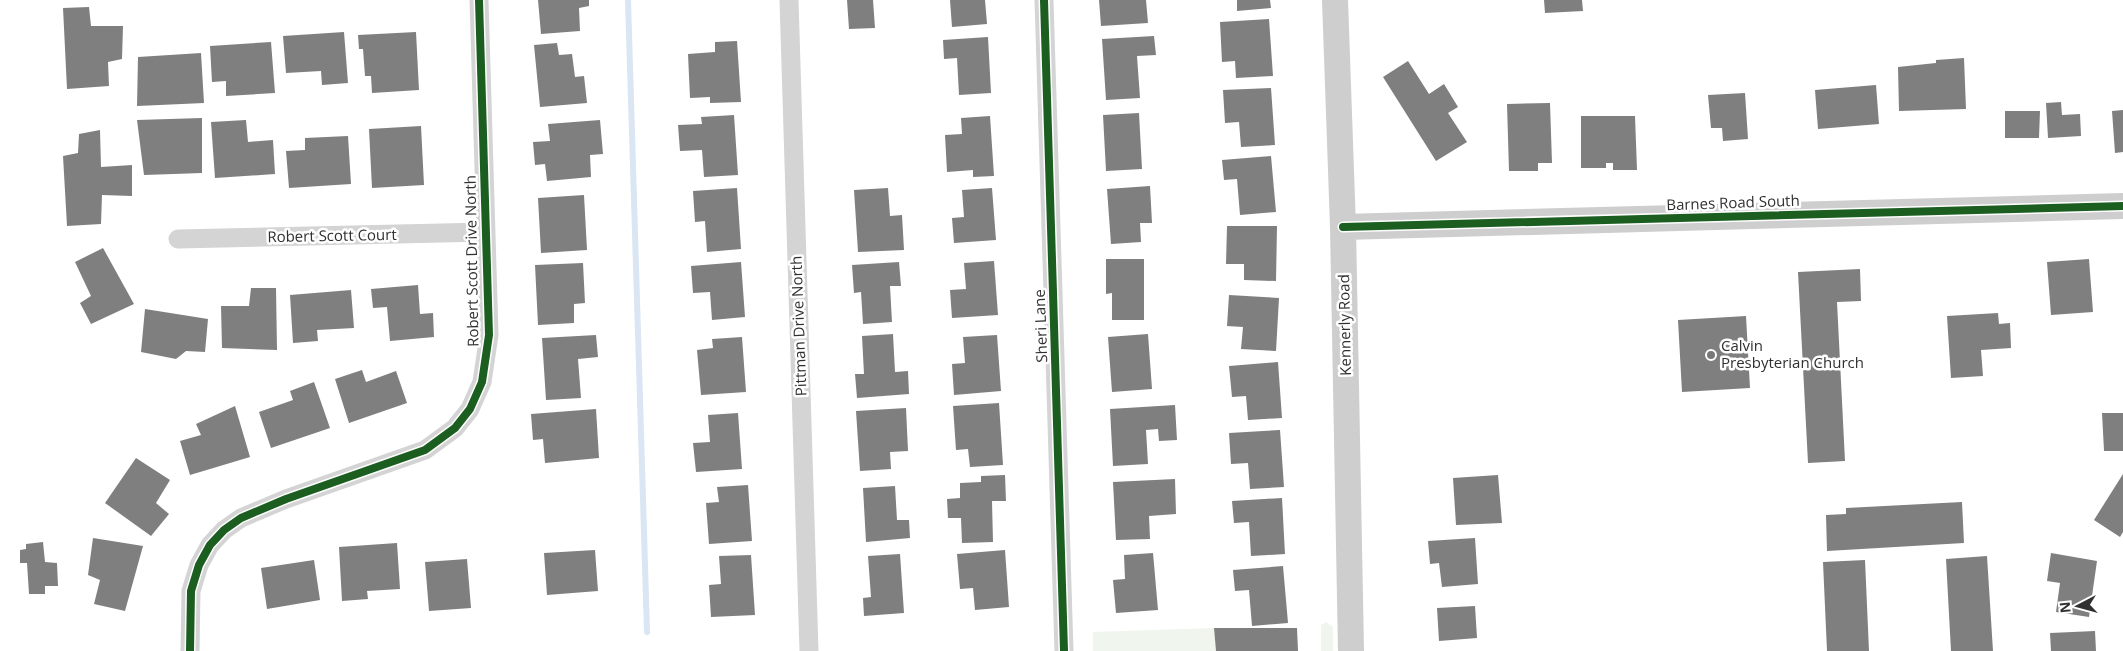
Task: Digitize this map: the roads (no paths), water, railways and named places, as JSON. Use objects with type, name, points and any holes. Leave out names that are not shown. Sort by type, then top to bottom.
[{"type":"street","name":"Robert Scott Drive North","points":[[190,651],[191,591],[199,565],[210,545],[224,530],[242,518],[286,499],[425,450],[455,428],[470,409],[482,382],[487,359],[489,335],[479,0]]},
{"type":"street","name":"Pittman Drive North","points":[[790,0],[809,651]]},
{"type":"street","name":"Sheri Lane","points":[[1044,0],[1064,651]]},
{"type":"street","name":"Kennerly Road","points":[[1335,0],[1343,227],[1351,651]]},
{"type":"street","name":"Barnes Road South","points":[[1343,227],[2123,206]]},
{"type":"street","name":"Robert Scott Court","points":[[178,239],[486,232]]},
{"type":"waterway","points":[[628,0],[647,632]]},
{"type":"place","name":"Calvin Presbyterian Church","points":[[1711,355]]}]
